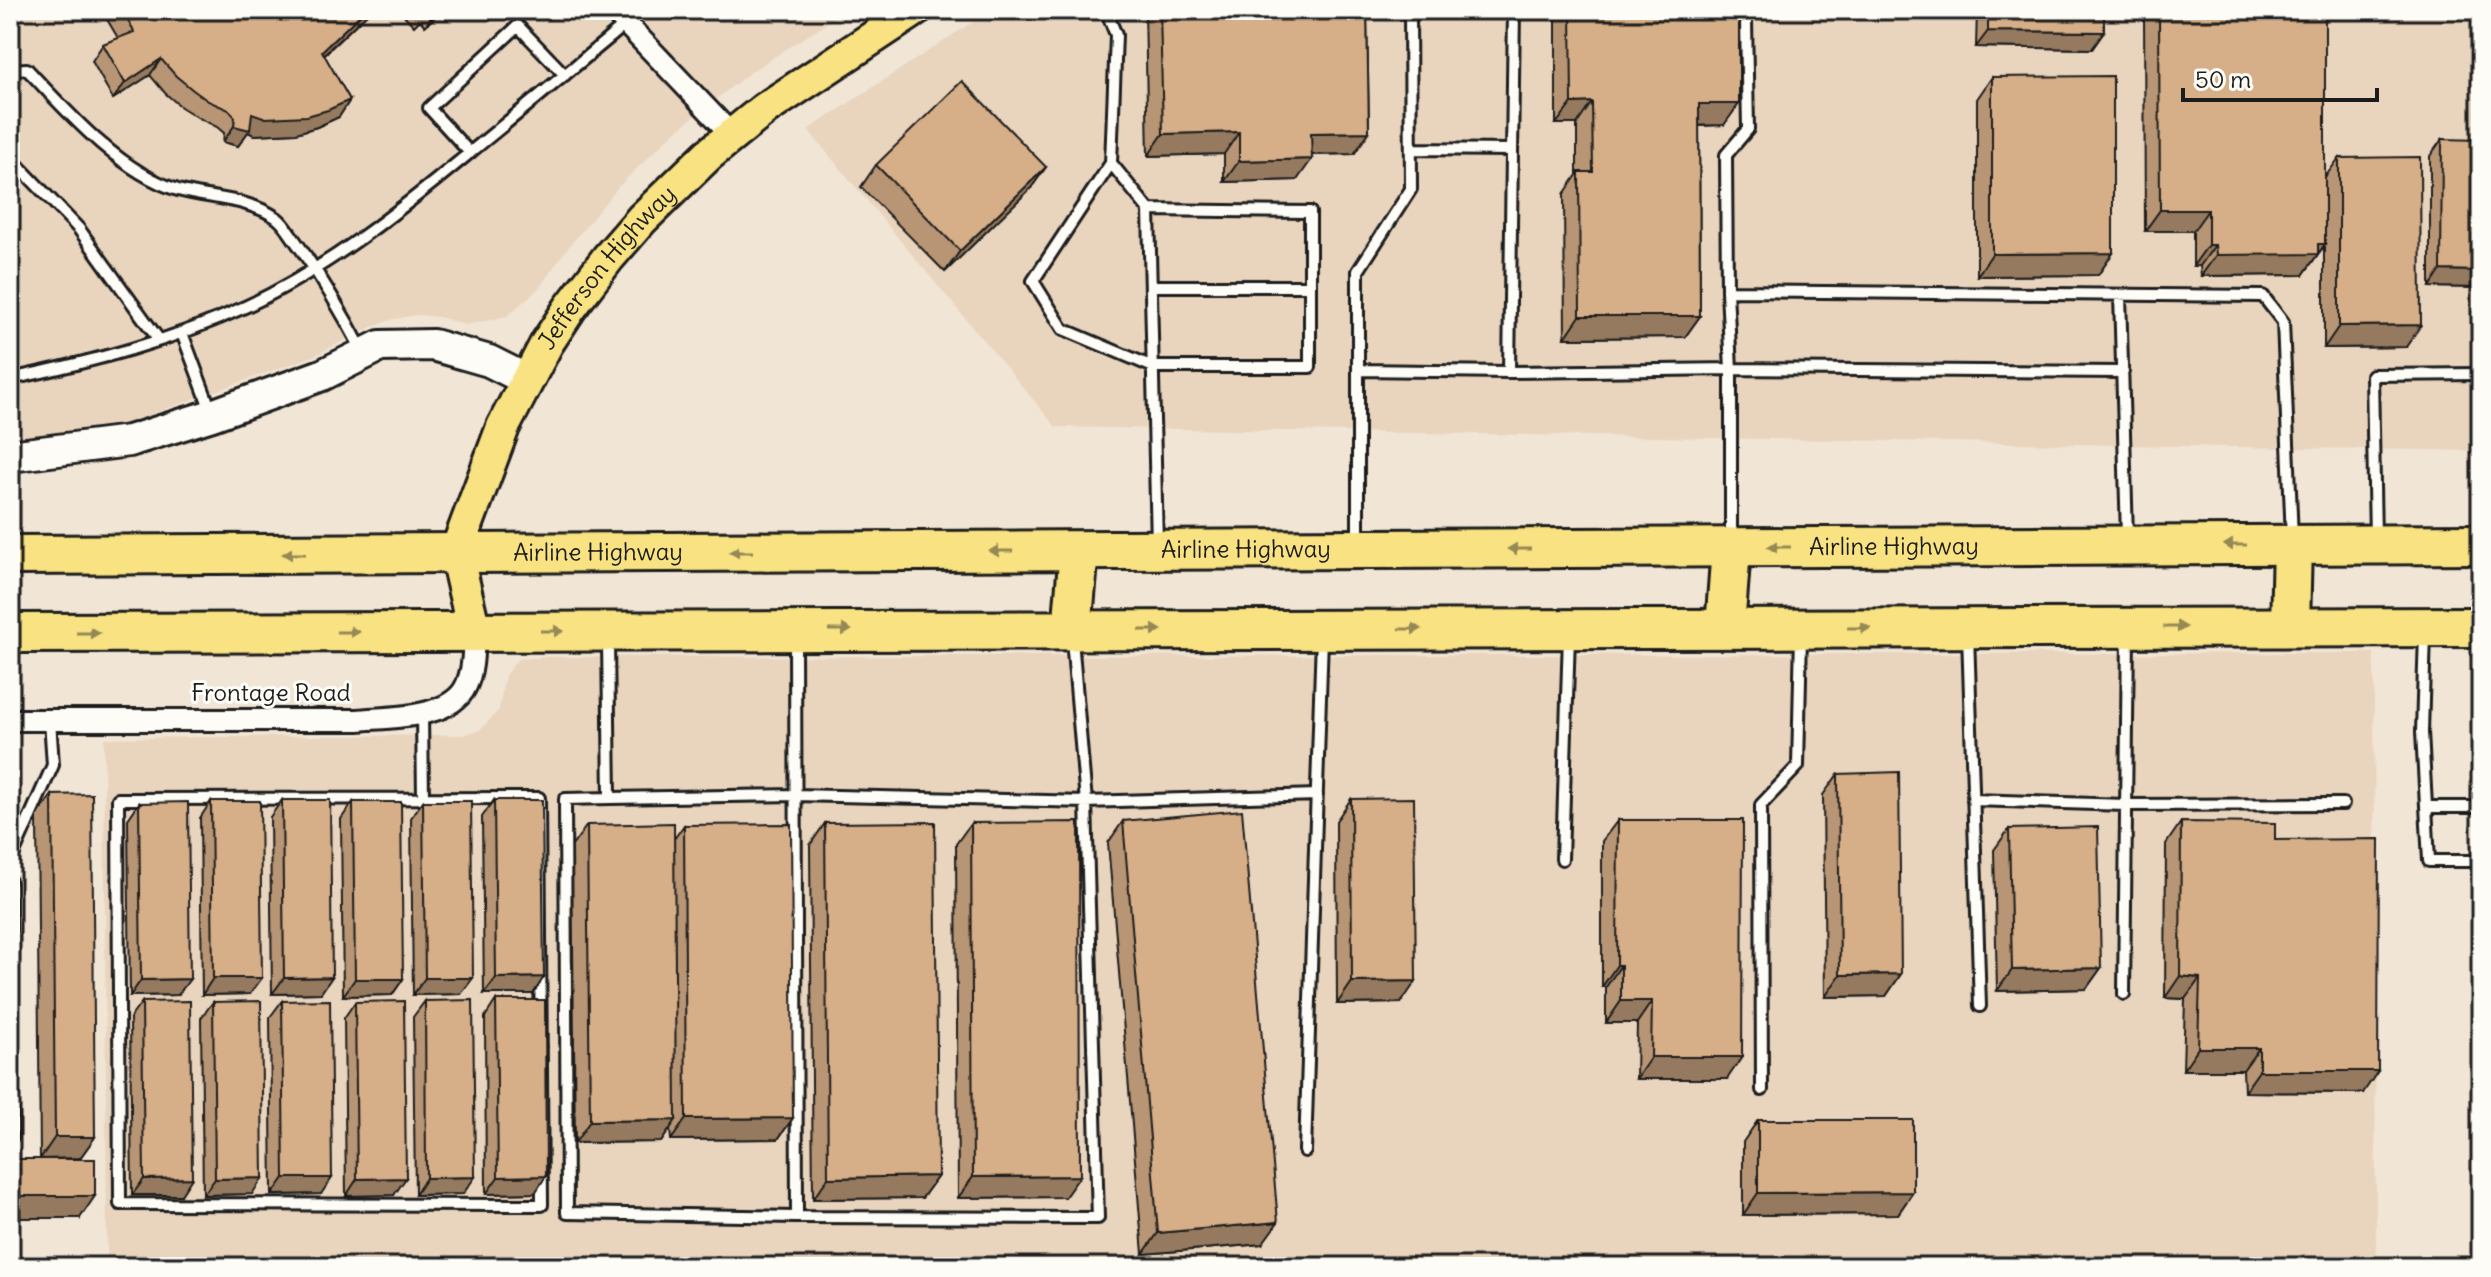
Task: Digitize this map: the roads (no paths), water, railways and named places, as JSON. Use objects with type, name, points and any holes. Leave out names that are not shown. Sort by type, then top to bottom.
[{"type":"highway","name":"Airline Highway","points":[[10,555],[2481,544]]},
{"type":"highway","points":[[2290,627],[2292,545]]},
{"type":"highway","points":[[1725,628],[1731,548]]},
{"type":"highway","points":[[1072,630],[1079,551]]},
{"type":"highway","points":[[10,633],[2481,627]]},
{"type":"main road","name":"Jefferson Highway","points":[[456,553],[503,427],[527,380],[570,308],[608,258],[673,187],[732,135],[778,100],[915,10]]},
{"type":"main road","points":[[456,553],[474,631]]},
{"type":"street","points":[[620,17],[732,135]]},
{"type":"street","points":[[10,456],[129,441],[322,375],[380,346],[433,345],[489,361],[527,380]]},
{"type":"street","name":"Frontage Road","points":[[10,720],[358,720],[415,715],[454,702],[466,688],[472,669],[474,631]]},
{"type":"lane","points":[[1106,10],[1116,35],[1111,163],[1033,281],[1063,329],[1153,367],[1310,367],[1310,212],[1149,210]]},
{"type":"lane","points":[[1358,549],[1358,271],[1411,189],[1410,10]]},
{"type":"lane","points":[[1509,372],[1514,10]]},
{"type":"lane","points":[[1731,548],[1726,155],[1748,129],[1746,20],[1736,10]]},
{"type":"lane","points":[[10,379],[73,366],[182,333],[248,305],[316,269],[412,201],[565,75],[620,17]]},
{"type":"lane","points":[[470,153],[429,108],[518,26],[565,75]]},
{"type":"lane","points":[[10,70],[27,69],[68,113],[107,148],[148,176],[176,189],[260,207],[280,220],[340,307],[364,354]]},
{"type":"lane","points":[[1411,149],[1512,150]]},
{"type":"lane","points":[[10,157],[79,229],[159,340]]},
{"type":"lane","points":[[1111,163],[1149,210],[1157,550]]},
{"type":"lane","points":[[1151,286],[1309,286]]},
{"type":"lane","points":[[1727,291],[2263,296],[2283,322],[2292,545]]},
{"type":"lane","points":[[2120,295],[2127,546]]},
{"type":"lane","points":[[182,333],[212,415]]},
{"type":"lane","points":[[1358,370],[2123,372]]},
{"type":"lane","points":[[2375,545],[2372,375],[2481,374]]},
{"type":"lane","points":[[2124,994],[2128,627]]},
{"type":"lane","points":[[2425,627],[2422,732],[2429,861],[2481,861]]},
{"type":"lane","points":[[1762,1090],[1761,805],[1798,766],[1801,628]]},
{"type":"lane","points":[[1967,628],[1980,1006]]},
{"type":"lane","points":[[1305,1151],[1322,629]]},
{"type":"lane","points":[[1562,859],[1569,629]]},
{"type":"lane","points":[[795,630],[797,1217]]},
{"type":"lane","points":[[1072,630],[1086,802],[1098,1218],[567,1213],[565,799],[795,795],[1086,802],[1317,795]]},
{"type":"lane","points":[[608,631],[610,798]]},
{"type":"lane","points":[[422,713],[423,798]]},
{"type":"lane","points":[[10,862],[53,765],[50,720]]},
{"type":"lane","points":[[423,798],[539,798],[542,1205],[120,1204],[118,799],[423,798]]},
{"type":"lane","points":[[1973,800],[2126,805],[2343,804]]},
{"type":"lane","points":[[2426,807],[2481,807]]},
{"type":"lane","points":[[10,881],[10,1137]]}]
